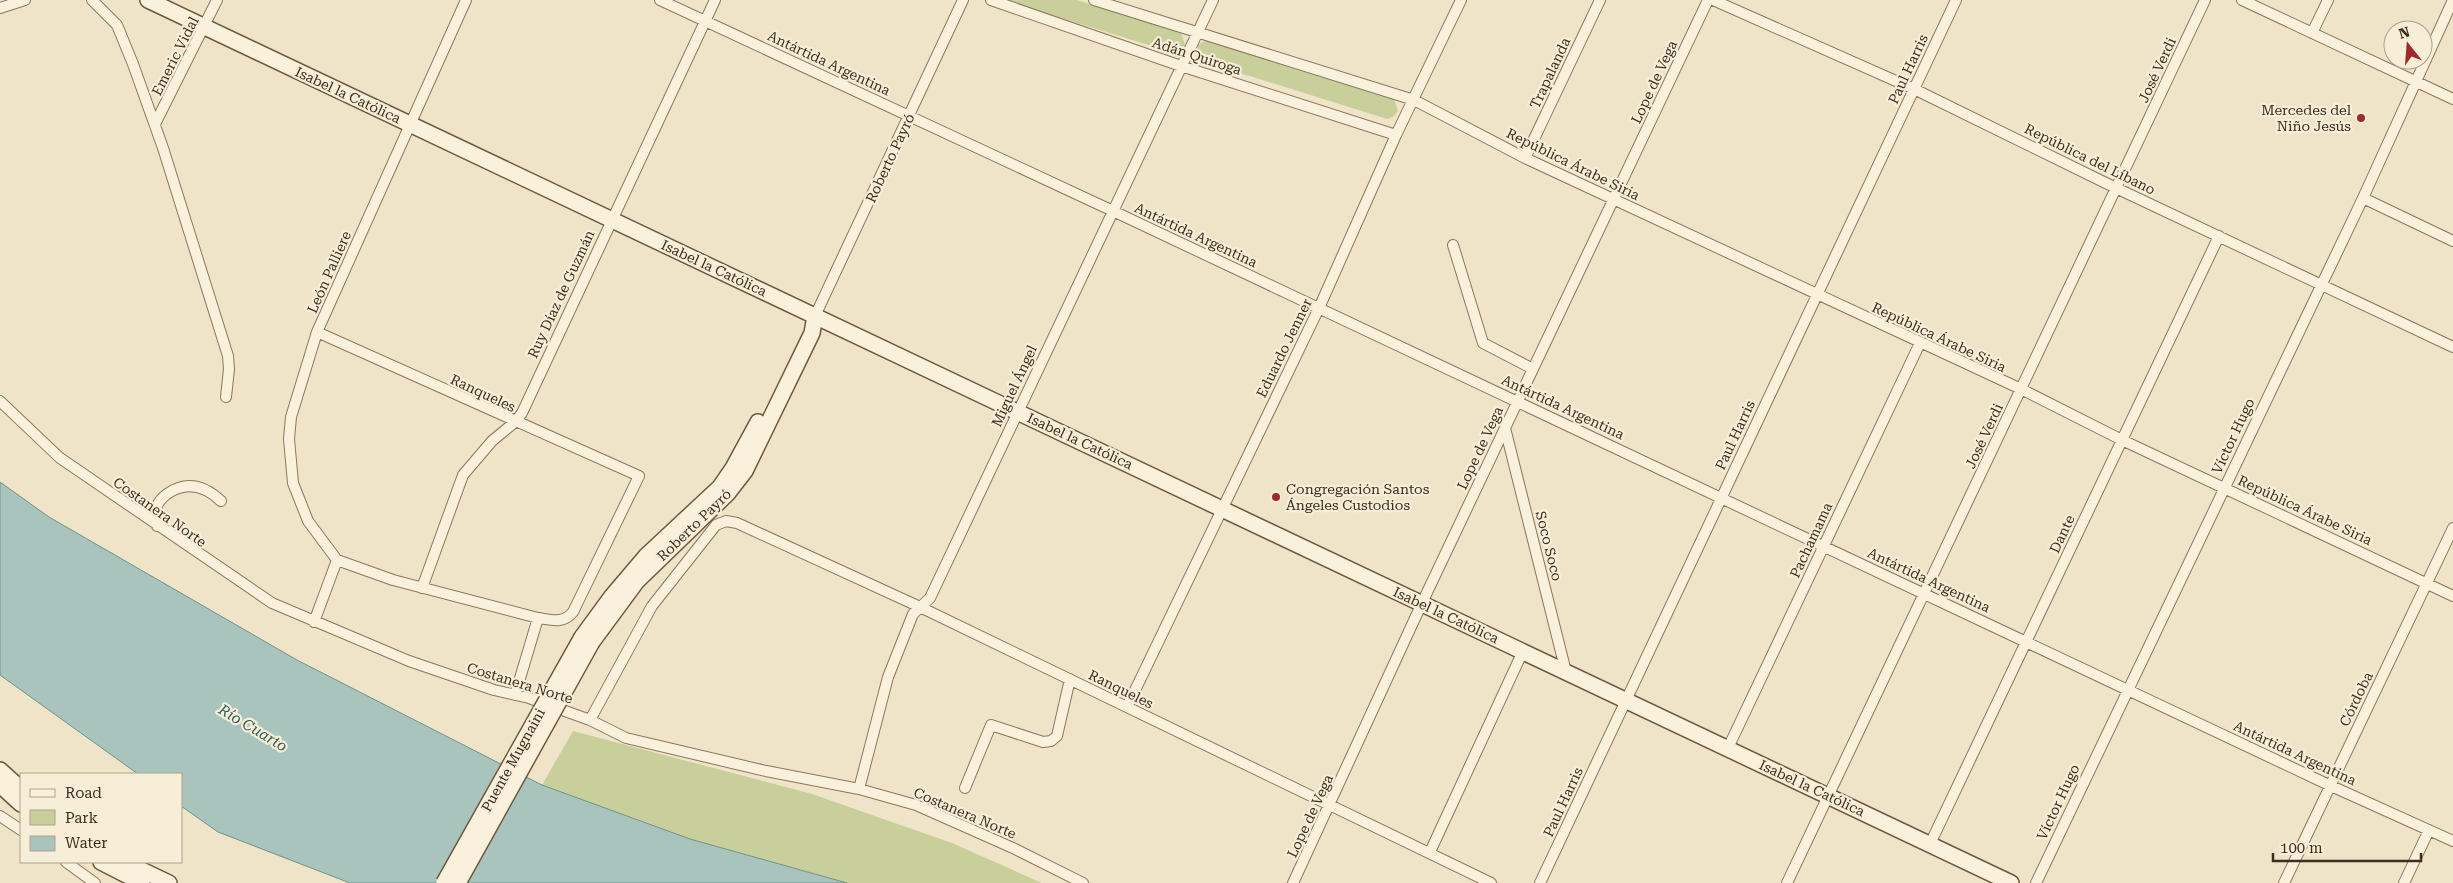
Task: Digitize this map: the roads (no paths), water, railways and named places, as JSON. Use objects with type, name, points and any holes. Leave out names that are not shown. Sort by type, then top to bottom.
[{"type":"main road","name":"Isabel la Católica","points":[[148,0],[2011,883]]},
{"type":"main road","name":"Roberto Payró","points":[[587,639],[612,596],[646,556],[720,487],[734,468],[804,329],[815,316]]},
{"type":"main road","name":"Puente Mugnaini","points":[[444,883],[587,639]]},
{"type":"main road","name":"Puente Mugnaini","points":[[458,883],[587,639]]},
{"type":"main road","points":[[0,770],[20,788]]},
{"type":"main road","points":[[0,785],[20,803]]},
{"type":"main road","points":[[103,863],[142,883]]},
{"type":"main road","points":[[127,863],[169,883]]},
{"type":"street","points":[[1,5],[25,0]]},
{"type":"street","points":[[92,0],[117,25],[155,124],[228,356],[229,369],[226,396]]},
{"type":"street","name":"Emeric Vidal","points":[[155,124],[218,0]]},
{"type":"street","name":"León Palliere","points":[[337,560],[319,539],[299,503],[293,483],[291,417],[317,332],[466,0]]},
{"type":"street","name":"Antártida Argentina","points":[[660,0],[1518,401],[2329,785],[2453,841]]},
{"type":"street","name":"Ruy Díaz de Guzmán","points":[[422,588],[463,475],[492,441],[515,422],[715,0]]},
{"type":"street","name":"Roberto Payró","points":[[815,316],[911,116],[963,0]]},
{"type":"street","name":"Adán Quiroga","points":[[991,0],[1181,66],[1396,135]]},
{"type":"street","name":"Adán Quiroga","points":[[1094,0],[1414,100]]},
{"type":"street","name":"Miguel Ángel","points":[[859,789],[888,677],[913,614],[930,598],[1213,0]]},
{"type":"street","name":"Eduardo Jenner","points":[[1127,707],[1221,508],[1319,308],[1396,135],[1461,0]]},
{"type":"street","name":"Trapalanda","points":[[1525,158],[1600,0]]},
{"type":"street","name":"Lope de Vega","points":[[1293,883],[1331,805],[1422,603],[1708,0]]},
{"type":"street","name":"República del Líbano","points":[[1713,0],[1914,89],[2116,188],[2453,347]]},
{"type":"street","name":"Paul Harris","points":[[1540,883],[1956,0]]},
{"type":"street","name":"José Verdi","points":[[1787,883],[2205,0]]},
{"type":"street","points":[[2242,0],[2453,99]]},
{"type":"street","points":[[2312,33],[2328,0]]},
{"type":"street","name":"Víctor Hugo","points":[[2036,883],[2127,688],[2363,198],[2453,0]]},
{"type":"street","name":"República Árabe Siria","points":[[1414,100],[1525,158],[2021,390],[2122,440],[2453,596]]},
{"type":"street","points":[[2363,198],[2453,241]]},
{"type":"street","name":"Dante","points":[[1930,844],[2219,236]]},
{"type":"street","points":[[1453,245],[1483,343],[1533,369]]},
{"type":"street","name":"Ranqueles","points":[[317,332],[638,476],[573,612],[568,618],[558,621],[538,618]]},
{"type":"street","name":"Pachamama","points":[[1728,748],[1920,343]]},
{"type":"street","name":"Costanera Norte","points":[[0,401],[60,458],[255,593],[314,622],[409,661],[494,690],[529,698],[590,720],[626,738],[766,771],[859,789],[916,805],[1013,848],[1083,883]]},
{"type":"street","name":"Soco Soco","points":[[1505,428],[1566,672]]},
{"type":"street","points":[[157,526],[156,507],[162,498],[174,489],[183,486],[195,486],[210,490],[221,501]]},
{"type":"street","name":"Ranqueles","points":[[590,720],[652,606],[716,525],[726,521],[737,523],[920,607],[1491,883]]},
{"type":"street","name":"Córdoba","points":[[2284,883],[2453,528]]},
{"type":"street","points":[[314,622],[337,560],[422,588],[538,618],[515,695]]},
{"type":"street","points":[[1430,852],[1523,651]]},
{"type":"street","points":[[965,788],[992,725],[1043,742],[1057,736],[1070,679]]},
{"type":"street","points":[[0,816],[20,829]]},
{"type":"street","points":[[2404,883],[2429,830]]},
{"type":"street","points":[[67,863],[95,883]]},
{"type":"water","name":"Río Cuarto","points":[[0,482],[49,517],[297,660],[542,785],[690,839],[847,883],[350,883],[218,832],[182,807],[182,773],[137,773],[0,675]]},
{"type":"place","name":"Mercedes del Niño Jesús","points":[[2361,118]]},
{"type":"place","name":"Congregación Santos Ángeles Custodios","points":[[1276,497]]}]
